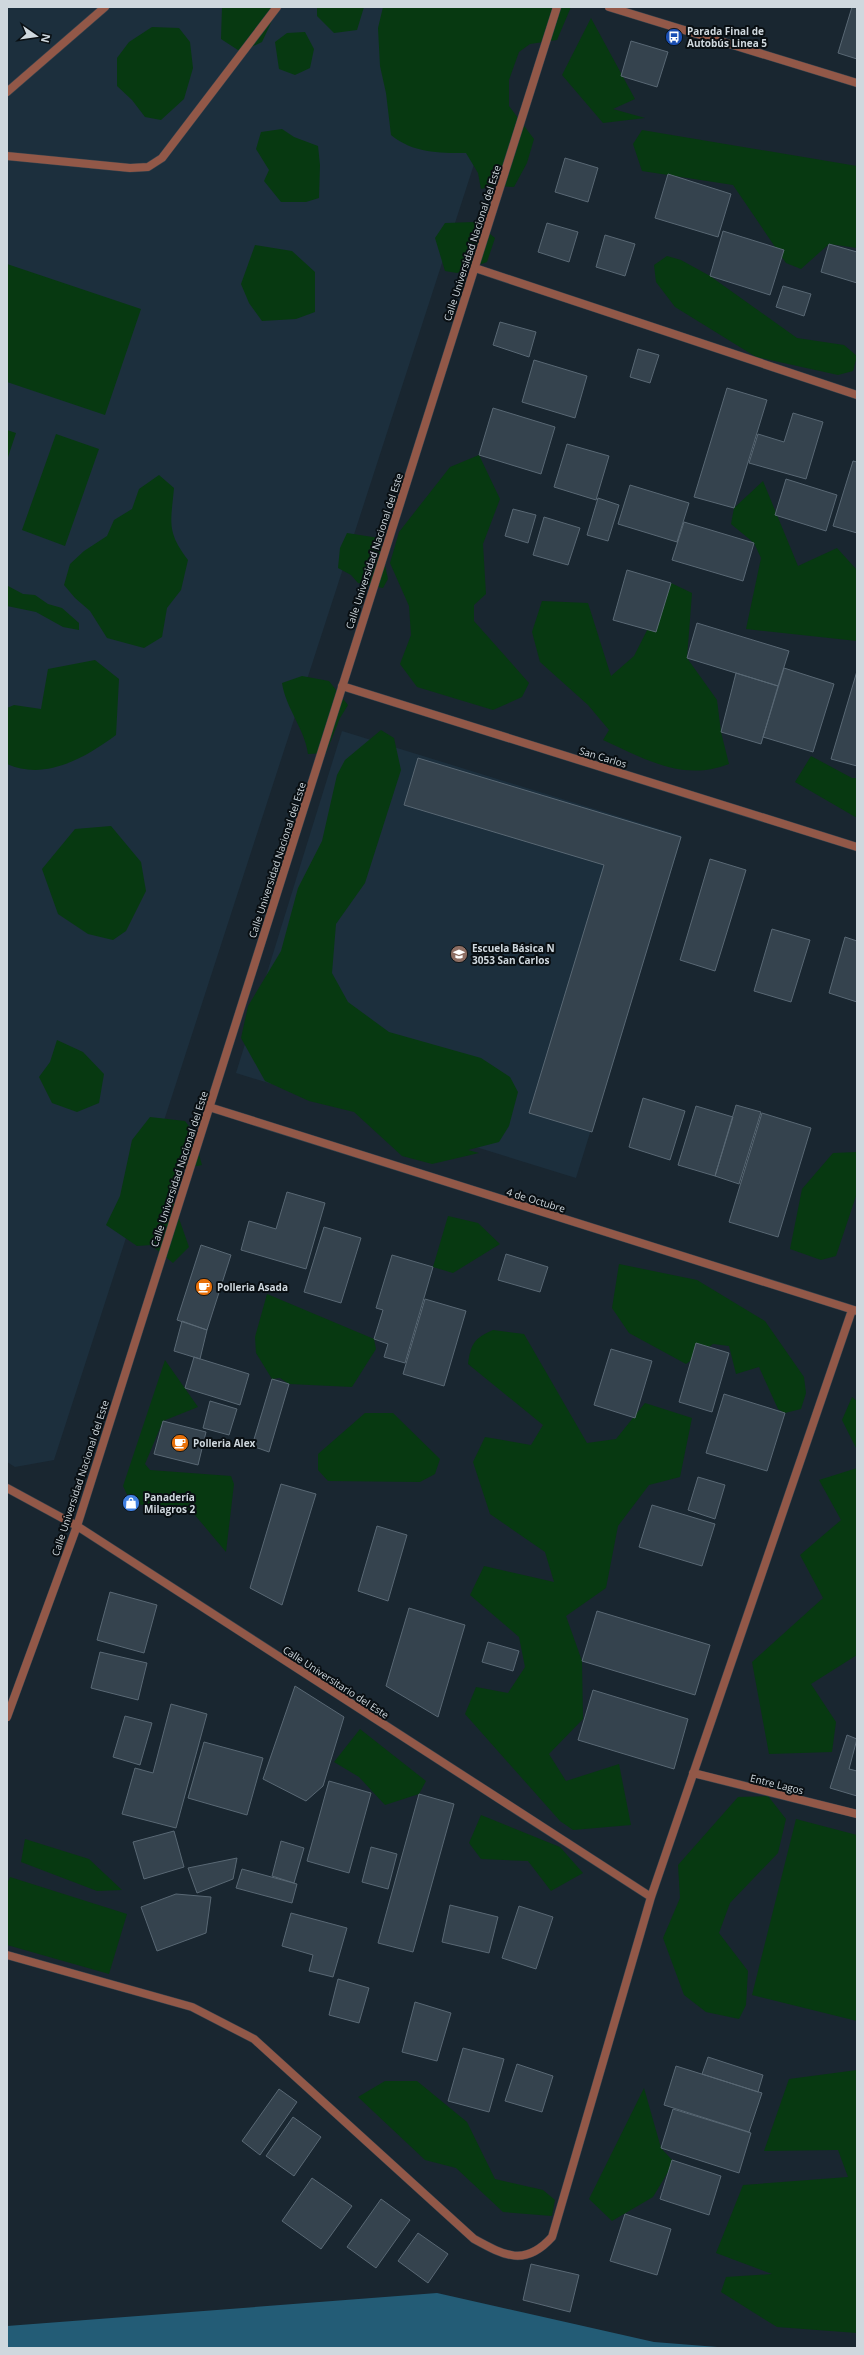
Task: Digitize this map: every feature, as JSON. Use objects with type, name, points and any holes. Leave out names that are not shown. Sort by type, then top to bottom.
[{"type":"street","points":[[7,92],[105,7]]},
{"type":"street","points":[[7,156],[130,168],[148,167],[162,158],[277,7]]},
{"type":"street","name":"Calle Universidad Nacional del Este","points":[[7,1717],[76,1526],[557,7]]},
{"type":"street","points":[[609,7],[857,83]]},
{"type":"street","points":[[475,268],[857,395]]},
{"type":"street","name":"San Carlos","points":[[342,686],[857,847]]},
{"type":"street","name":"4 de Octubre","points":[[209,1107],[854,1310]]},
{"type":"street","points":[[7,1955],[192,2007],[254,2039],[474,2239],[511,2257],[539,2249],[552,2237],[651,1897],[854,1310]]},
{"type":"street","name":"Calle Universitario del Este","points":[[7,1488],[76,1526],[651,1897]]},
{"type":"street","name":"Entre Lagos","points":[[693,1773],[857,1814]]},
{"type":"shaded area","points":[[7,7],[525,7],[54,1460],[15,1467],[7,1462]]},
{"type":"shaded area","name":"Escuela Básica N 3053 San Carlos","points":[[342,731],[682,836],[576,1178],[236,1073]]},
{"type":"green space","points":[[222,7],[273,7],[276,12],[262,42],[241,52],[221,39]]},
{"type":"green space","points":[[317,7],[364,7],[357,30],[334,33],[317,16]]},
{"type":"green space","points":[[383,7],[571,7],[557,40],[530,44],[519,52],[509,80],[509,106],[534,139],[527,163],[514,187],[493,186],[481,189],[478,173],[466,153],[446,153],[417,149],[399,141],[391,135],[386,93],[380,66],[378,28]]},
{"type":"green space","points":[[591,18],[635,99],[613,109],[645,118],[603,123],[562,75]]},
{"type":"green space","points":[[152,27],[179,28],[190,42],[193,68],[184,99],[161,120],[145,117],[132,100],[117,86],[117,58],[129,42]]},
{"type":"green space","points":[[305,32],[314,49],[310,68],[295,75],[279,69],[275,42],[287,33]]},
{"type":"green space","points":[[282,129],[294,137],[318,146],[320,165],[319,198],[306,202],[281,202],[264,181],[269,170],[256,149],[261,132]]},
{"type":"green space","points":[[642,130],[857,166],[857,248],[829,244],[801,269],[786,263],[733,185],[642,171],[633,144]]},
{"type":"green space","points":[[475,222],[495,238],[487,262],[457,273],[445,271],[435,238],[445,223]]},
{"type":"green space","points":[[255,245],[292,251],[315,272],[315,312],[296,319],[262,321],[249,303],[241,284]]},
{"type":"green space","points":[[667,256],[681,260],[710,276],[797,338],[844,345],[857,356],[853,371],[838,375],[756,357],[675,307],[656,282],[654,265]]},
{"type":"green space","points":[[7,264],[141,309],[105,415],[7,382]]},
{"type":"green space","points":[[7,430],[16,433],[7,460]]},
{"type":"green space","points":[[56,434],[99,449],[65,546],[22,530]]},
{"type":"green space","points":[[479,455],[500,499],[483,544],[486,594],[474,605],[474,621],[529,683],[522,697],[493,710],[417,687],[400,664],[411,635],[409,606],[390,563],[399,532],[450,467]]},
{"type":"green space","points":[[159,475],[174,488],[171,518],[173,533],[181,550],[188,560],[181,590],[167,608],[162,637],[144,648],[107,638],[90,611],[75,598],[64,585],[70,564],[84,551],[107,536],[114,520],[132,509],[139,489]]},
{"type":"green space","points":[[763,481],[798,566],[837,548],[857,570],[857,641],[746,629],[761,558],[754,543],[731,524],[734,508]]},
{"type":"green space","points":[[347,533],[379,538],[388,579],[383,588],[358,583],[351,575],[338,568],[340,548]]},
{"type":"green space","points":[[671,583],[692,593],[687,658],[717,700],[721,732],[729,764],[712,769],[696,771],[664,766],[649,761],[603,740],[609,730],[588,705],[540,662],[532,632],[542,601],[588,603],[611,676],[634,656]]},
{"type":"green space","points":[[8,586],[23,594],[35,595],[48,604],[62,608],[79,623],[79,630],[63,627],[36,612],[7,606]]},
{"type":"green space","points":[[95,660],[119,679],[116,735],[104,744],[78,759],[50,768],[36,770],[21,769],[7,764],[7,708],[14,705],[41,709],[48,669]]},
{"type":"green space","points":[[302,676],[329,681],[348,705],[340,718],[326,753],[308,754],[303,736],[287,702],[282,683]]},
{"type":"green space","points":[[381,730],[394,738],[401,770],[365,883],[336,924],[332,973],[348,1002],[389,1032],[481,1058],[510,1077],[518,1092],[509,1126],[499,1142],[468,1150],[479,1153],[432,1164],[402,1156],[354,1112],[309,1101],[265,1081],[241,1038],[248,1006],[281,951],[298,888],[322,841],[337,775],[345,760]]},
{"type":"green space","points":[[811,756],[852,778],[857,778],[857,818],[795,782]]},
{"type":"green space","points":[[111,826],[141,862],[146,891],[126,931],[113,940],[88,934],[58,914],[42,869],[75,829]]},
{"type":"green space","points":[[57,1040],[83,1052],[104,1074],[99,1103],[77,1112],[52,1103],[39,1077],[50,1062]]},
{"type":"green space","points":[[150,1117],[185,1121],[192,1130],[202,1165],[177,1170],[169,1190],[189,1247],[173,1263],[151,1245],[137,1246],[106,1225],[120,1196],[132,1140]]},
{"type":"green space","points":[[857,1152],[857,1193],[836,1256],[821,1260],[790,1249],[802,1189],[833,1153]]},
{"type":"green space","points":[[448,1216],[478,1223],[500,1244],[453,1273],[433,1267]]},
{"type":"green space","points":[[619,1264],[697,1280],[765,1321],[804,1377],[806,1393],[801,1409],[785,1413],[778,1409],[759,1367],[736,1374],[729,1346],[713,1344],[686,1364],[629,1333],[612,1308]]},
{"type":"green space","points":[[267,1294],[374,1339],[376,1349],[352,1387],[289,1384],[280,1378],[272,1379],[256,1353],[255,1337]]},
{"type":"green space","points":[[493,1330],[524,1334],[587,1443],[616,1439],[645,1403],[692,1418],[680,1477],[649,1485],[618,1526],[606,1588],[566,1616],[582,1661],[583,1719],[549,1754],[566,1781],[619,1764],[631,1825],[573,1830],[560,1821],[465,1714],[476,1687],[508,1693],[525,1667],[519,1637],[470,1595],[484,1566],[554,1582],[545,1552],[490,1514],[473,1462],[485,1437],[531,1445],[543,1425],[468,1364],[470,1351],[474,1342]]},
{"type":"green space","points":[[165,1360],[198,1407],[163,1421],[145,1464],[150,1470],[231,1476],[234,1484],[226,1552],[194,1514],[131,1503],[123,1486]]},
{"type":"green space","points":[[852,1397],[857,1401],[857,1450],[842,1420]]},
{"type":"green space","points":[[365,1413],[393,1413],[440,1459],[435,1474],[420,1482],[328,1481],[318,1470],[318,1454]]},
{"type":"green space","points":[[857,1468],[857,1655],[811,1684],[836,1722],[832,1752],[769,1754],[752,1662],[823,1598],[800,1555],[841,1520],[819,1480]]},
{"type":"green space","points":[[360,1729],[426,1781],[419,1794],[385,1805],[359,1777],[334,1762]]},
{"type":"green space","points":[[768,1796],[786,1819],[778,1853],[730,1903],[719,1933],[748,1971],[746,2005],[739,2019],[706,2012],[684,1995],[663,1938],[680,1898],[678,1865],[738,1797]]},
{"type":"green space","points":[[481,1815],[560,1847],[583,1873],[551,1891],[528,1861],[481,1859],[469,1843]]},
{"type":"green space","points":[[796,1819],[857,1835],[857,2021],[752,1995]]},
{"type":"green space","points":[[25,1839],[89,1859],[122,1890],[97,1891],[21,1862]]},
{"type":"green space","points":[[10,1877],[127,1914],[109,1974],[7,1945],[7,1884]]},
{"type":"green space","points":[[857,2070],[857,2333],[777,2327],[721,2292],[726,2277],[772,2274],[716,2253],[743,2185],[848,2177],[838,2150],[764,2151],[789,2079]]},
{"type":"green space","points":[[385,2081],[417,2081],[467,2122],[495,2179],[543,2190],[555,2200],[552,2216],[503,2212],[456,2168],[425,2160],[358,2097]]},
{"type":"green space","points":[[644,2088],[661,2148],[672,2160],[671,2167],[653,2197],[612,2221],[589,2199]]},
{"type":"water","points":[[437,2293],[654,2342],[730,2348],[7,2348],[7,2326]]},
{"type":"building","points":[[852,7],[857,7],[857,59],[838,53]]},
{"type":"building","points":[[631,41],[668,52],[657,87],[621,76]]},
{"type":"building","points":[[565,158],[598,168],[588,202],[555,192]]},
{"type":"building","points":[[668,174],[731,194],[718,237],[655,218]]},
{"type":"building","points":[[547,223],[578,232],[569,262],[538,252]]},
{"type":"building","points":[[723,231],[784,250],[770,295],[710,276]]},
{"type":"building","points":[[605,235],[635,244],[625,276],[596,267]]},
{"type":"building","points":[[829,244],[857,252],[857,283],[821,272]]},
{"type":"building","points":[[783,286],[811,294],[804,316],[776,307]]},
{"type":"building","points":[[500,322],[536,332],[529,357],[493,345]]},
{"type":"building","points":[[638,349],[659,355],[650,383],[630,377]]},
{"type":"building","points":[[534,360],[587,376],[575,418],[522,402]]},
{"type":"building","points":[[727,388],[767,400],[734,508],[694,497]]},
{"type":"building","points":[[493,408],[555,427],[541,474],[479,455]]},
{"type":"building","points":[[793,413],[823,422],[806,479],[749,463],[758,434],[784,442]]},
{"type":"building","points":[[567,444],[609,456],[596,500],[554,487]]},
{"type":"building","points":[[853,461],[857,462],[857,533],[833,526]]},
{"type":"building","points":[[786,479],[837,495],[826,531],[775,515]]},
{"type":"building","points":[[630,485],[689,503],[677,542],[618,524]]},
{"type":"building","points":[[598,498],[619,505],[608,541],[587,535]]},
{"type":"building","points":[[513,509],[536,515],[528,543],[505,536]]},
{"type":"building","points":[[544,517],[580,528],[568,565],[533,555]]},
{"type":"building","points":[[684,522],[754,543],[743,581],[672,560]]},
{"type":"building","points":[[627,570],[671,583],[656,632],[613,620]]},
{"type":"building","points":[[697,623],[789,651],[778,686],[687,658]]},
{"type":"building","points":[[784,668],[834,684],[813,752],[763,737]]},
{"type":"building","points":[[857,671],[857,766],[831,759]]},
{"type":"building","points":[[736,673],[778,686],[761,744],[721,732]]},
{"type":"building","points":[[418,758],[681,837],[592,1132],[529,1113],[604,865],[404,805]]},
{"type":"building","points":[[710,859],[746,870],[715,971],[680,960]]},
{"type":"building","points":[[772,929],[810,940],[791,1002],[754,991]]},
{"type":"building","points":[[845,937],[857,941],[857,1002],[829,993]]},
{"type":"building","points":[[643,1098],[685,1111],[670,1160],[629,1147]]},
{"type":"building","points":[[736,1105],[761,1112],[739,1184],[715,1176]]},
{"type":"building","points":[[696,1106],[733,1117],[715,1176],[678,1165]]},
{"type":"building","points":[[762,1113],[811,1128],[778,1237],[729,1222]]},
{"type":"building","points":[[287,1192],[325,1203],[306,1269],[241,1250],[249,1221],[276,1229]]},
{"type":"building","points":[[324,1227],[361,1238],[341,1303],[304,1292]]},
{"type":"building","name":"Polleria Asada","points":[[201,1245],[231,1255],[207,1330],[177,1320]]},
{"type":"building","points":[[506,1254],[548,1267],[540,1292],[498,1280]]},
{"type":"building","points":[[392,1255],[433,1267],[405,1363],[384,1357],[388,1344],[374,1339],[383,1310],[376,1308]]},
{"type":"building","points":[[425,1299],[466,1311],[444,1386],[403,1374]]},
{"type":"building","points":[[182,1321],[207,1330],[200,1359],[174,1351]]},
{"type":"building","points":[[696,1343],[729,1353],[712,1412],[679,1402]]},
{"type":"building","points":[[611,1349],[652,1361],[635,1418],[594,1405]]},
{"type":"building","points":[[194,1357],[249,1374],[240,1405],[185,1388]]},
{"type":"building","points":[[272,1379],[289,1384],[269,1452],[252,1446]]},
{"type":"building","points":[[724,1394],[785,1413],[767,1471],[706,1453]]},
{"type":"building","points":[[210,1401],[237,1409],[229,1435],[203,1428]]},
{"type":"building","name":"Polleria Alex","points":[[163,1421],[206,1432],[198,1465],[154,1454]]},
{"type":"building","points":[[698,1477],[725,1485],[715,1519],[688,1510]]},
{"type":"building","points":[[281,1484],[316,1494],[282,1605],[250,1588]]},
{"type":"building","points":[[652,1505],[715,1524],[702,1566],[639,1547]]},
{"type":"building","points":[[377,1526],[407,1535],[388,1601],[358,1591]]},
{"type":"building","points":[[110,1592],[157,1605],[144,1653],[97,1640]]},
{"type":"building","points":[[409,1608],[465,1625],[438,1717],[386,1686]]},
{"type":"building","points":[[597,1611],[710,1645],[695,1695],[582,1661]]},
{"type":"building","points":[[488,1642],[519,1651],[513,1671],[482,1662]]},
{"type":"building","points":[[100,1652],[147,1663],[138,1700],[91,1688]]},
{"type":"building","points":[[295,1686],[344,1717],[323,1786],[306,1801],[263,1779]]},
{"type":"building","points":[[593,1690],[688,1719],[674,1769],[578,1740]]},
{"type":"building","points":[[171,1704],[207,1714],[176,1828],[122,1814],[135,1768],[153,1773]]},
{"type":"building","points":[[125,1716],[152,1723],[140,1765],[113,1757]]},
{"type":"building","points":[[847,1735],[857,1739],[849,1769],[857,1771],[857,1796],[830,1788]]},
{"type":"building","points":[[204,1742],[263,1758],[247,1815],[188,1798]]},
{"type":"building","points":[[329,1781],[371,1793],[349,1873],[307,1861]]},
{"type":"building","points":[[419,1794],[454,1804],[413,1952],[378,1943]]},
{"type":"building","points":[[174,1831],[184,1867],[144,1879],[133,1842]]},
{"type":"building","points":[[281,1841],[304,1848],[294,1883],[272,1876]]},
{"type":"building","points":[[371,1847],[397,1854],[388,1889],[362,1882]]},
{"type":"building","points":[[237,1858],[233,1879],[197,1893],[188,1868]]},
{"type":"building","points":[[242,1869],[297,1884],[292,1903],[236,1888]]},
{"type":"building","points":[[176,1894],[211,1897],[206,1933],[157,1951],[141,1907]]},
{"type":"building","points":[[450,1905],[498,1917],[489,1953],[442,1942]]},
{"type":"building","points":[[519,1906],[553,1917],[536,1969],[502,1958]]},
{"type":"building","points":[[291,1913],[347,1928],[333,1977],[309,1971],[313,1955],[282,1946]]},
{"type":"building","points":[[338,1979],[369,1988],[359,2023],[329,2015]]},
{"type":"building","points":[[415,2002],[451,2013],[437,2061],[402,2052]]},
{"type":"building","points":[[463,2048],[504,2059],[489,2112],[448,2101]]},
{"type":"building","points":[[708,2057],[763,2075],[758,2092],[702,2074]]},
{"type":"building","points":[[517,2064],[553,2076],[542,2112],[505,2101]]},
{"type":"building","points":[[676,2066],[762,2093],[749,2132],[664,2105]]},
{"type":"building","points":[[279,2089],[297,2102],[260,2155],[242,2141]]},
{"type":"building","points":[[673,2109],[751,2133],[739,2173],[661,2148]]},
{"type":"building","points":[[293,2117],[321,2137],[294,2176],[266,2156]]},
{"type":"building","points":[[672,2160],[721,2176],[709,2215],[660,2199]]},
{"type":"building","points":[[312,2178],[352,2206],[321,2249],[282,2221]]},
{"type":"building","points":[[381,2199],[410,2220],[376,2268],[347,2247]]},
{"type":"building","points":[[625,2214],[671,2229],[657,2275],[610,2261]]},
{"type":"building","points":[[418,2233],[448,2254],[428,2283],[398,2261]]},
{"type":"building","points":[[531,2264],[579,2275],[570,2312],[523,2300]]},
{"type":"place","name":"Parada Final de Autobús Linea 5","points":[[674,37]]},
{"type":"place","name":"Escuela Básica N 3053 San Carlos","points":[[459,954]]},
{"type":"place","name":"Polleria Asada","points":[[204,1287]]},
{"type":"place","name":"Polleria Alex","points":[[180,1443]]},
{"type":"place","name":"Panadería Milagros 2","points":[[131,1503]]}]
